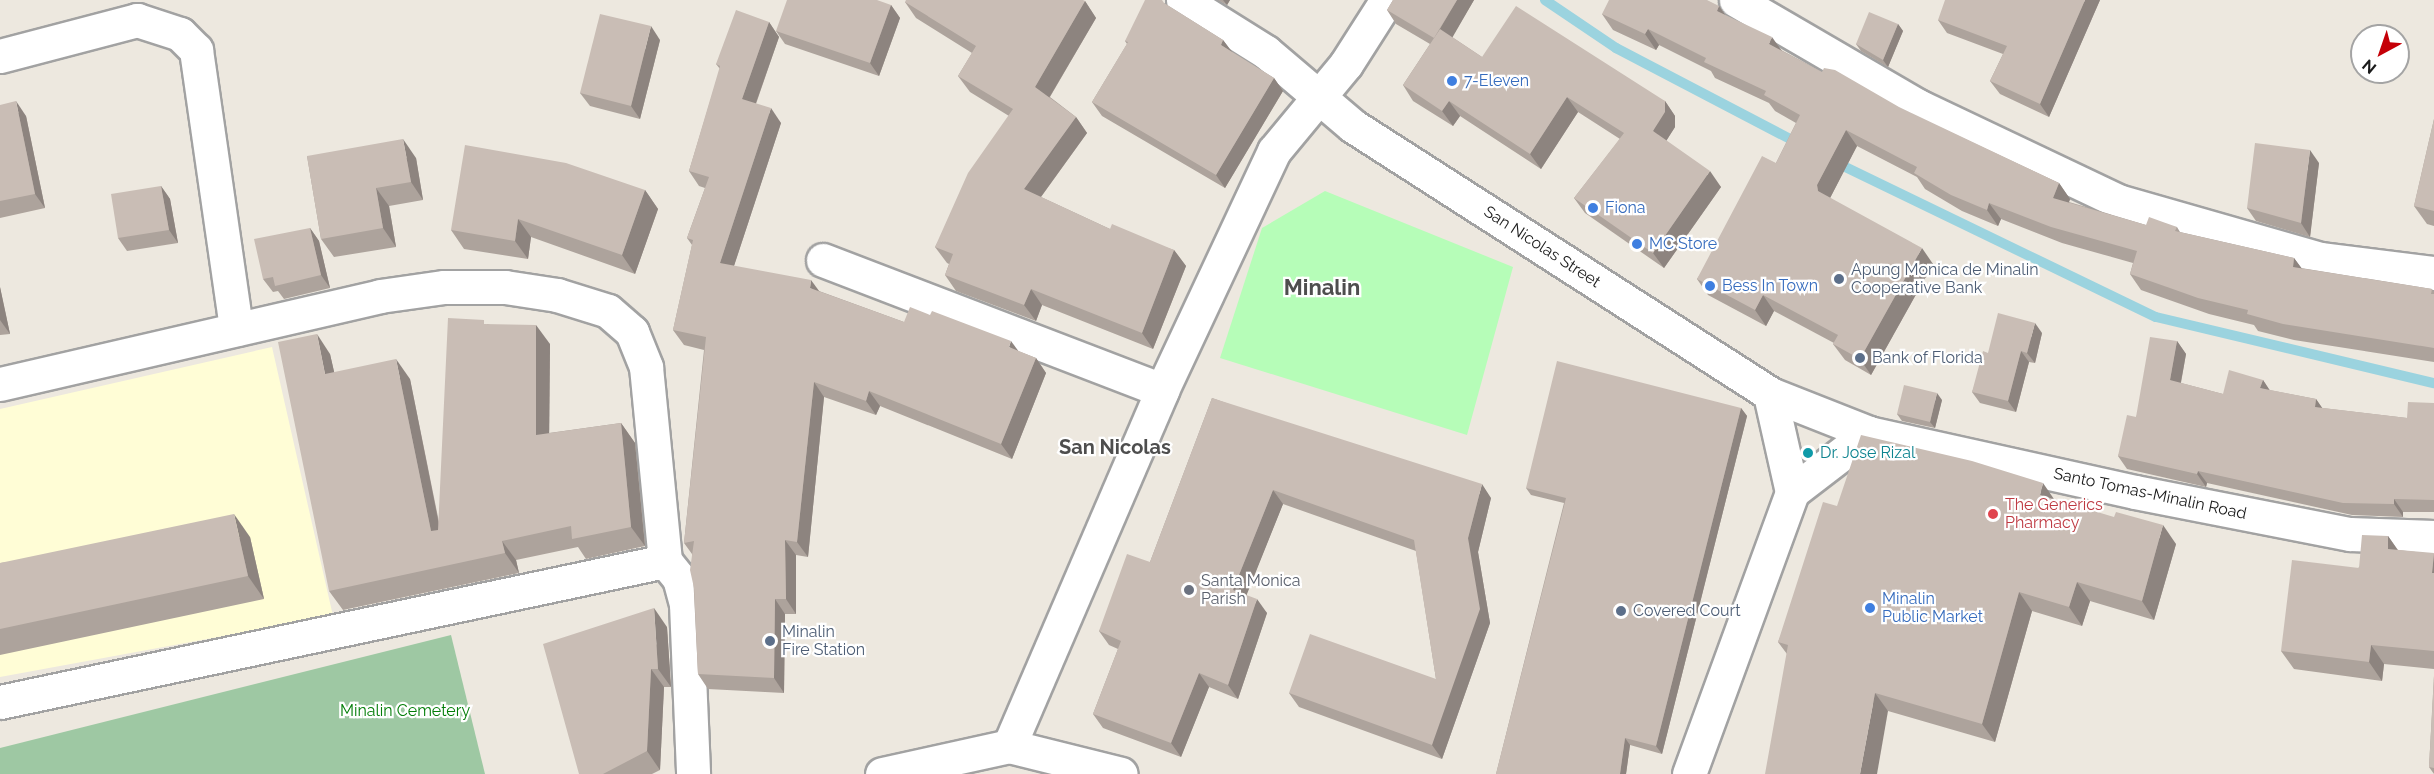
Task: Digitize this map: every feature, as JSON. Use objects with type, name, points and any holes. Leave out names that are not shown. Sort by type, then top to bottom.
[{"type":"street","name":"San Nicolas Street","points":[[1183,0],[1266,52],[1316,97],[1353,126],[1770,394]]},
{"type":"street","points":[[1009,746],[1162,390],[1274,150],[1316,97],[1346,64],[1387,0]]},
{"type":"street","points":[[1736,0],[1918,106],[2118,201],[2320,259],[2434,273]]},
{"type":"street","points":[[0,56],[137,20],[180,34],[196,50],[236,329]]},
{"type":"street","points":[[823,260],[1162,390]]},
{"type":"street","points":[[0,384],[380,296],[444,287],[505,287],[557,295],[608,311],[632,332],[646,367],[664,561],[679,578],[686,604],[693,774]]},
{"type":"street","points":[[1770,394],[1792,492]]},
{"type":"street","name":"Santo Tomas-Minalin Road","points":[[1770,394],[1869,433],[2350,534],[2434,537]]},
{"type":"street","points":[[1689,774],[1792,492],[1869,433]]},
{"type":"street","points":[[0,702],[664,561]]},
{"type":"street","points":[[882,774],[1009,746],[1121,774]]},
{"type":"shaded area","points":[[272,347],[333,616],[0,677],[0,409]]},
{"type":"green space","points":[[1325,191],[1513,267],[1467,435],[1220,358],[1262,228]]},
{"type":"green space","name":"Minalin Cemetery","points":[[451,635],[485,774],[0,774],[0,748]]},
{"type":"building","points":[[787,0],[877,0],[891,5],[870,63],[776,31]]},
{"type":"building","points":[[906,0],[1085,1],[1035,87],[1076,117],[1024,189],[1110,229],[1112,224],[1174,250],[1142,333],[1031,289],[1024,305],[945,275],[953,254],[935,247],[968,173],[1013,109],[958,76],[976,46],[905,2]]},
{"type":"building","points":[[1145,0],[1162,0],[1223,40],[1221,45],[1274,78],[1216,175],[1092,102],[1128,42],[1125,41]]},
{"type":"building","points":[[1393,0],[1457,0],[1434,38],[1387,10]]},
{"type":"building","points":[[1609,0],[1707,0],[1719,6],[1717,11],[1772,37],[1769,44],[1822,72],[1824,68],[1835,70],[1899,107],[2059,183],[2053,198],[2146,225],[2149,217],[2177,227],[2175,231],[2294,258],[2293,267],[2432,289],[2431,294],[2434,294],[2434,348],[2283,324],[2247,314],[2248,310],[2198,298],[2130,274],[2137,251],[2051,227],[1989,203],[1987,210],[1951,195],[1914,173],[1917,167],[1846,130],[1817,185],[1818,191],[1922,248],[1860,359],[1833,344],[1838,335],[1763,295],[1755,310],[1697,279],[1762,156],[1776,163],[1800,115],[1764,95],[1766,91],[1704,62],[1706,58],[1648,29],[1645,34],[1602,14]]},
{"type":"building","points":[[1945,0],[2085,0],[2040,104],[1990,81],[2007,46],[1938,20]]},
{"type":"building","points":[[1516,6],[1665,101],[1665,112],[1653,131],[1710,171],[1653,253],[1574,198],[1624,133],[1567,97],[1530,154],[1449,101],[1442,111],[1403,85],[1440,29],[1482,57]]},
{"type":"building","points":[[736,10],[769,22],[742,99],[771,108],[720,263],[811,280],[810,288],[904,322],[910,307],[930,315],[932,311],[1011,341],[1009,347],[1036,358],[1001,444],[869,391],[866,401],[814,382],[797,542],[785,540],[786,599],[775,599],[774,678],[698,674],[694,588],[690,570],[694,541],[684,543],[706,337],[673,330],[693,240],[687,238],[709,177],[689,171],[720,66],[716,64]]},
{"type":"building","points":[[1869,12],[1898,24],[1883,60],[1856,44]]},
{"type":"building","points":[[600,14],[651,26],[631,106],[580,93]]},
{"type":"building","points":[[16,101],[35,194],[0,201],[0,105]]},
{"type":"building","points":[[2434,119],[2434,211],[2414,206]]},
{"type":"building","points":[[403,139],[411,182],[376,188],[383,228],[321,239],[307,156]]},
{"type":"building","points":[[2255,143],[2310,150],[2301,223],[2247,208]]},
{"type":"building","points":[[465,145],[566,163],[645,190],[622,255],[518,219],[515,241],[451,230]]},
{"type":"building","points":[[161,186],[169,230],[118,238],[111,194]]},
{"type":"building","points":[[310,228],[321,275],[275,286],[273,277],[263,279],[254,239]]},
{"type":"building","points":[[1998,313],[2035,323],[2027,353],[2021,351],[2008,401],[1972,392],[1983,351],[1988,353]]},
{"type":"building","points":[[448,318],[484,320],[484,324],[536,325],[536,435],[621,423],[631,527],[572,539],[571,526],[502,541],[505,553],[329,591],[278,342],[317,334],[325,374],[396,359],[431,531],[438,530]]},
{"type":"building","points":[[2150,337],[2177,341],[2170,380],[2223,394],[2229,370],[2263,380],[2260,388],[2316,399],[2315,407],[2407,418],[2408,402],[2434,403],[2434,500],[2394,499],[2394,504],[2343,503],[2118,456],[2127,415],[2136,417]]},
{"type":"building","name":"Covered Court","points":[[1557,361],[1741,408],[1656,746],[1625,738],[1620,774],[1496,774],[1566,498],[1526,488]]},
{"type":"building","points":[[1904,385],[1937,393],[1930,422],[1897,414]]},
{"type":"building","name":"Santa Monica Parish","points":[[1212,398],[1482,484],[1468,538],[1480,609],[1432,745],[1289,693],[1310,634],[1436,679],[1414,540],[1273,490],[1233,590],[1257,599],[1228,685],[1199,673],[1171,743],[1093,714],[1121,641],[1099,631],[1127,554],[1150,562]]},
{"type":"building","points":[[1861,435],[1972,461],[2043,483],[2040,495],[2114,517],[2116,512],[2163,525],[2142,601],[2077,582],[2069,607],[2019,592],[1982,724],[1875,693],[1860,774],[1765,774],[1788,645],[1778,642],[1823,502],[1837,506]]},
{"type":"building","points":[[234,514],[248,576],[0,629],[0,563]]},
{"type":"building","points":[[2362,535],[2388,536],[2388,549],[2434,553],[2432,573],[2434,573],[2434,651],[2371,645],[2369,662],[2281,651],[2292,560],[2359,568]]},
{"type":"building","points":[[654,608],[658,669],[651,669],[647,751],[603,774],[579,774],[543,644]]},
{"type":"building","points":[[2434,676],[2434,768],[2429,767]]},
{"type":"waterway","points":[[1545,0],[1616,48],[1800,144]]},
{"type":"waterway","points":[[1835,162],[2156,317],[2434,383]]},
{"type":"place","name":"7-Eleven","points":[[1452,81]]},
{"type":"place","name":"Fiona","points":[[1593,208]]},
{"type":"place","name":"MC Store","points":[[1637,244]]},
{"type":"place","name":"Apung Monica de Minalin Cooperative Bank","points":[[1839,279]]},
{"type":"place","name":"Bess In Town","points":[[1710,286]]},
{"type":"place","name":"Bank of Florida","points":[[1860,358]]},
{"type":"place","name":"Dr. Jose Rizal","points":[[1808,453]]},
{"type":"place","name":"The Generics Pharmacy","points":[[1993,514]]},
{"type":"place","name":"Santa Monica Parish","points":[[1189,590]]},
{"type":"place","name":"Minalin Public Market","points":[[1870,608]]},
{"type":"place","name":"Covered Court","points":[[1621,611]]},
{"type":"place","name":"Minalin Fire Station","points":[[770,641]]},
{"type":"district","name":"Minalin","points":[[1322,288]]},
{"type":"district","name":"San Nicolas","points":[[1115,447]]}]
